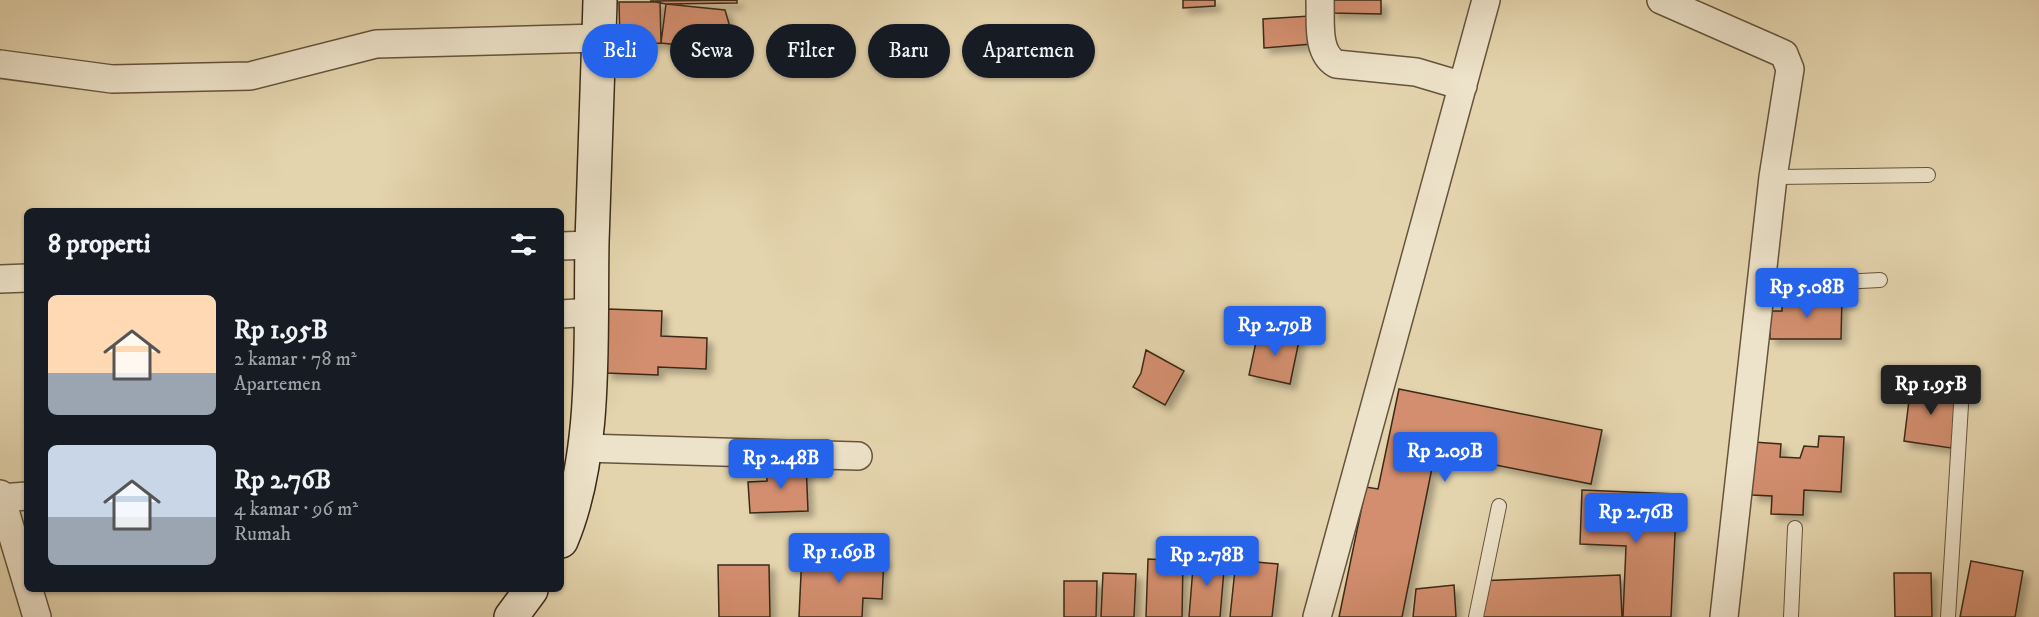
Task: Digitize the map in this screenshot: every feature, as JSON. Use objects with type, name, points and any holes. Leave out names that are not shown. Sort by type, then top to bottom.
[{"type":"main road","points":[[599,24],[600,0]]},
{"type":"main road","points":[[564,534],[570,521],[584,448],[593,312],[577,245],[595,78]]},
{"type":"main road","points":[[511,617],[530,592]]},
{"type":"street","points":[[1320,0],[1323,48],[1330,60],[1336,64],[1416,72],[1463,86]]},
{"type":"street","points":[[1317,617],[1486,0]]},
{"type":"street","points":[[1661,0],[1786,57],[1790,73],[1773,177],[1724,617]]},
{"type":"street","points":[[0,64],[112,79],[250,76],[376,44],[582,38]]},
{"type":"street","points":[[0,279],[24,278]]},
{"type":"street","points":[[564,314],[593,312]]},
{"type":"street","points":[[584,448],[858,456]]},
{"type":"street","points":[[9,496],[24,561]]},
{"type":"street","points":[[31,592],[37,617]]},
{"type":"lane","points":[[1773,177],[1928,175]]},
{"type":"lane","points":[[1761,286],[1880,280]]},
{"type":"lane","points":[[1948,617],[1961,405]]},
{"type":"lane","points":[[1476,617],[1499,506]]},
{"type":"lane","points":[[1791,617],[1795,528]]},
{"type":"building","points":[[737,0],[737,3],[666,4],[650,1]]},
{"type":"building","points":[[1183,0],[1215,0],[1215,6],[1183,8]]},
{"type":"building","points":[[1332,0],[1381,0],[1381,14],[1331,13]]},
{"type":"building","points":[[619,2],[660,2],[661,43],[658,43],[658,24],[620,24]]},
{"type":"building","points":[[666,4],[725,10],[729,24],[670,24],[670,44],[661,43]]},
{"type":"building","points":[[1310,16],[1312,44],[1264,48],[1263,19]]},
{"type":"building","points":[[1782,296],[1842,297],[1841,339],[1770,339],[1770,311],[1782,311]]},
{"type":"building","points":[[608,309],[662,311],[661,336],[707,338],[706,369],[658,367],[658,375],[606,373]]},
{"type":"building","points":[[1268,330],[1300,336],[1290,384],[1249,375],[1256,342],[1266,344]]},
{"type":"building","points":[[1146,350],[1184,371],[1165,405],[1133,387],[1141,373]]},
{"type":"building","points":[[1911,384],[1959,390],[1951,448],[1904,441]]},
{"type":"building","points":[[1399,389],[1602,430],[1591,484],[1435,453],[1402,617],[1339,617],[1366,487],[1378,489]]},
{"type":"building","points":[[1819,436],[1844,437],[1841,492],[1804,490],[1803,515],[1771,514],[1772,496],[1752,495],[1754,442],[1781,444],[1780,457],[1800,458],[1804,446],[1818,447]]},
{"type":"building","points":[[806,462],[808,511],[750,513],[748,482],[767,481],[766,464]]},
{"type":"building","points":[[1582,490],[1677,494],[1671,617],[1623,617],[1626,546],[1580,544]]},
{"type":"building","points":[[802,553],[884,557],[882,599],[863,598],[862,617],[799,617]]},
{"type":"building","points":[[1194,555],[1225,558],[1220,617],[1189,617]]},
{"type":"building","points":[[1148,559],[1183,561],[1182,617],[1146,617]]},
{"type":"building","points":[[1236,560],[1278,564],[1272,617],[1230,617]]},
{"type":"building","points":[[1971,561],[2023,571],[2015,617],[1960,617]]},
{"type":"building","points":[[718,565],[769,565],[770,617],[719,617]]},
{"type":"building","points":[[1103,573],[1136,574],[1134,617],[1101,617]]},
{"type":"building","points":[[1894,573],[1931,573],[1932,617],[1895,617]]},
{"type":"building","points":[[1620,575],[1622,617],[1479,617],[1477,581]]},
{"type":"building","points":[[1064,581],[1097,581],[1096,617],[1064,617]]},
{"type":"building","points":[[1454,585],[1456,617],[1413,617],[1416,589]]}]
